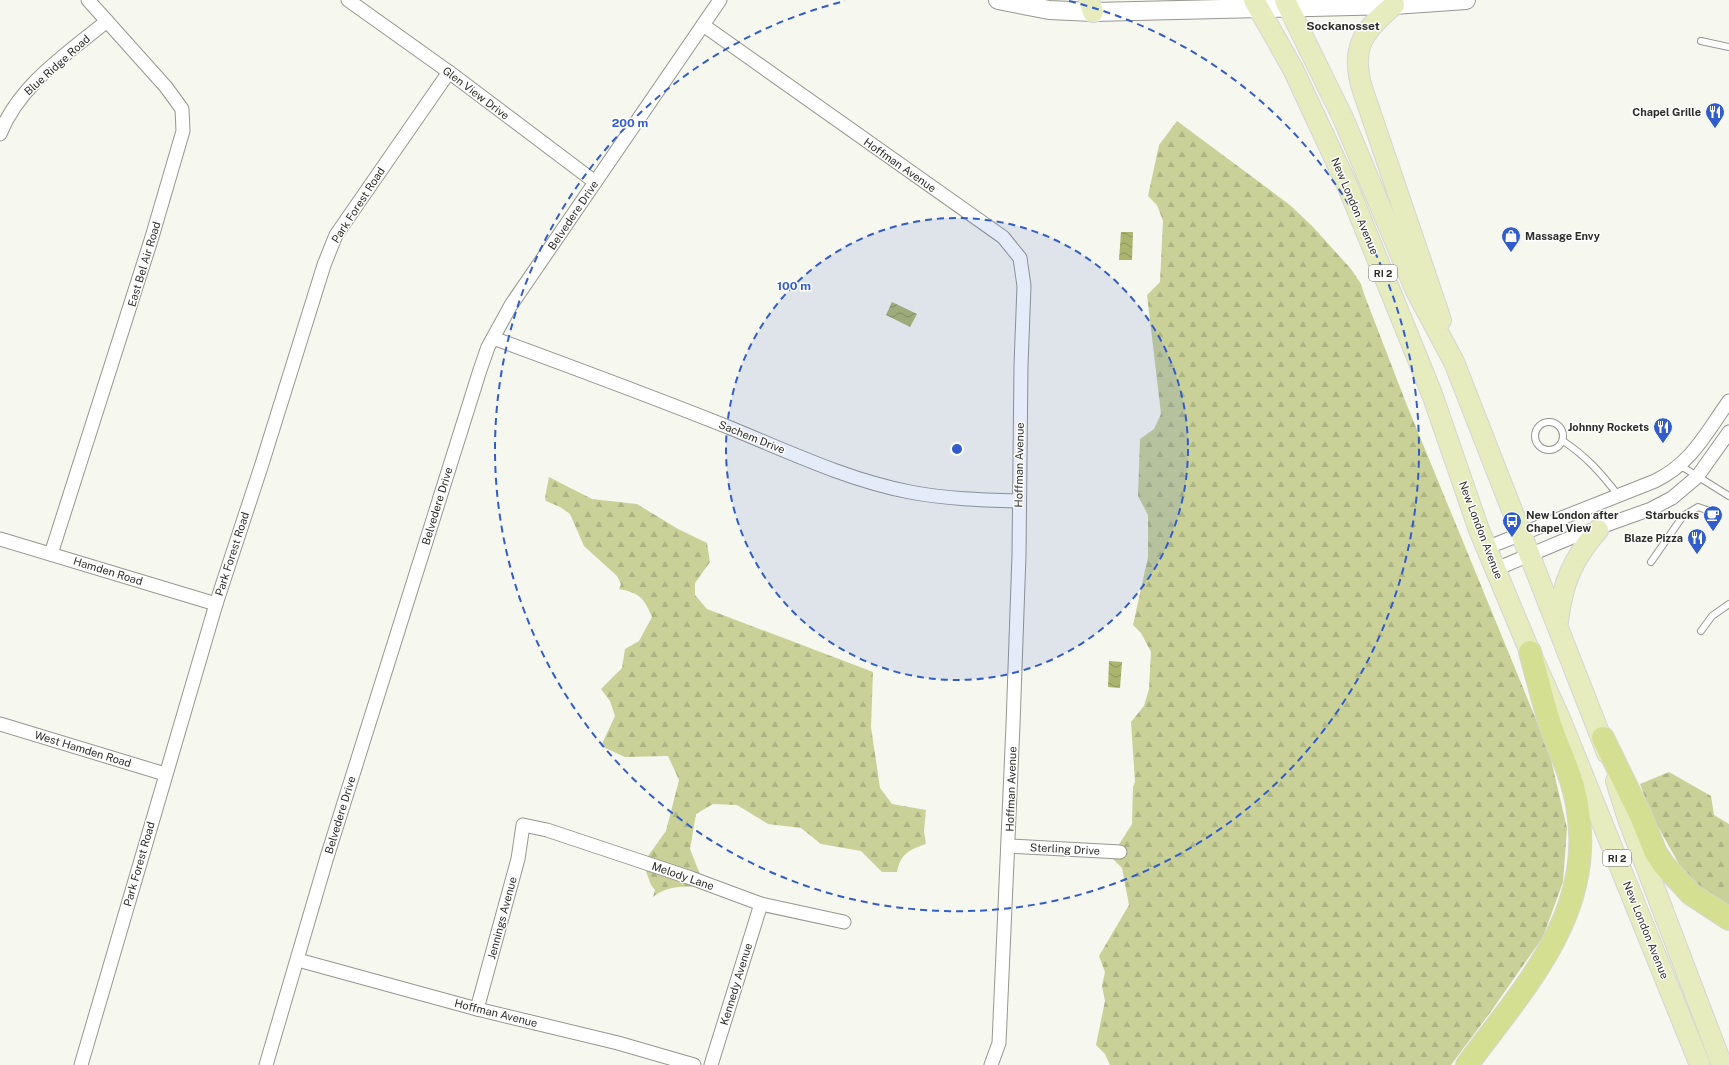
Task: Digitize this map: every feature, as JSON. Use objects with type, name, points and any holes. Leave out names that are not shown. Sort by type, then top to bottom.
[{"type":"highway","points":[[1467,1065],[1533,976],[1552,947],[1570,907],[1579,866],[1580,835],[1577,803],[1551,726],[1530,652]]},
{"type":"highway","points":[[1603,738],[1641,816],[1656,853],[1664,865],[1690,894],[1729,919]]},
{"type":"main road","name":"New London Avenue","points":[[1286,3],[1346,124],[1416,291],[1454,362],[1603,738],[1628,819],[1722,1065]]},
{"type":"main road","name":"New London Avenue","points":[[1256,4],[1292,70],[1348,187],[1432,394],[1486,548],[1567,736],[1700,1065]]},
{"type":"main road","points":[[1394,5],[1374,23],[1364,35],[1358,48],[1356,66],[1362,88],[1429,280],[1454,362]]},
{"type":"main road","points":[[1558,623],[1560,603],[1569,572],[1578,554],[1598,530]]},
{"type":"street","name":"East Bel Air Road","points":[[51,554],[152,237],[183,131],[182,109],[166,87],[88,0]]},
{"type":"street","name":"Belvedere Drive","points":[[266,1065],[327,857],[477,377],[493,338],[511,305],[720,0]]},
{"type":"street","points":[[998,0],[1049,10],[1091,6],[1286,3],[1394,5],[1466,0]]},
{"type":"street","name":"Glen View Drive","points":[[352,2],[449,72],[595,182]]},
{"type":"street","name":"Blue Ridge Road","points":[[0,134],[9,114],[24,94],[75,46],[106,20]]},
{"type":"street","name":"Hoffman Avenue","points":[[703,25],[997,233],[1020,258],[1024,286],[1021,372],[1019,555],[1009,846],[999,1043],[991,1065]]},
{"type":"street","name":"Park Forest Road","points":[[81,1065],[216,604],[261,467],[324,265],[336,235],[449,72]]},
{"type":"street","name":"Sachem Drive","points":[[493,338],[642,393],[829,468],[875,483],[910,492],[959,499],[1019,501]]},
{"type":"street","points":[[1486,548],[1655,481],[1681,466],[1694,451],[1729,401]]},
{"type":"street","points":[[1496,569],[1530,554],[1598,530],[1662,504],[1683,490],[1697,476],[1729,432]]},
{"type":"street","name":"Hamden Road","points":[[0,539],[216,604]]},
{"type":"street","name":"West Hamden Road","points":[[0,724],[165,774]]},
{"type":"street","name":"Melody Lane","points":[[523,826],[562,835],[691,878],[761,904],[844,922]]},
{"type":"street","name":"Jennings Avenue","points":[[477,1009],[518,859],[523,826]]},
{"type":"street","name":"Sterling Drive","points":[[1009,846],[1120,852]]},
{"type":"street","name":"Kennedy Avenue","points":[[710,1065],[761,904]]},
{"type":"street","name":"Hoffman Avenue","points":[[298,960],[477,1009],[618,1043],[694,1065]]},
{"type":"lane","points":[[1701,41],[1729,47]]},
{"type":"lane","points":[[1545,422],[1555,422],[1562,428],[1564,433],[1563,441],[1556,448],[1547,450],[1542,449],[1536,442],[1536,430],[1545,422]]},
{"type":"lane","points":[[1563,441],[1580,453],[1599,470],[1618,495]]},
{"type":"lane","points":[[1681,466],[1729,496]]},
{"type":"lane","points":[[1650,562],[1683,516],[1698,507],[1715,513]]},
{"type":"lane","points":[[1701,631],[1712,616],[1729,604]]},
{"type":"green space","points":[[1177,121],[1290,205],[1313,227],[1351,269],[1361,284],[1406,403],[1549,751],[1567,828],[1563,882],[1543,937],[1451,1065],[1110,1065],[1105,1054],[1096,1045],[1105,1001],[1102,986],[1105,972],[1099,956],[1129,905],[1122,868],[1111,857],[1132,824],[1133,787],[1135,782],[1131,722],[1144,706],[1149,689],[1151,652],[1141,633],[1133,625],[1148,557],[1148,515],[1138,496],[1140,439],[1154,429],[1161,414],[1147,295],[1160,282],[1163,221],[1157,205],[1148,196],[1159,145]]},
{"type":"green space","points":[[549,477],[592,499],[637,504],[678,529],[707,543],[710,562],[695,583],[695,595],[707,609],[873,672],[871,727],[880,788],[892,804],[926,810],[924,831],[926,844],[910,850],[903,856],[897,872],[882,872],[861,851],[821,844],[801,828],[768,824],[737,805],[713,804],[696,814],[690,849],[705,887],[671,888],[664,890],[653,897],[655,890],[651,885],[643,863],[666,831],[679,780],[668,756],[625,757],[601,746],[615,716],[610,701],[601,689],[622,668],[625,649],[639,641],[652,617],[644,601],[632,592],[619,589],[621,584],[617,576],[584,546],[570,514],[560,507],[546,501],[545,498]]},
{"type":"green space","points":[[1669,772],[1711,796],[1714,815],[1729,824],[1729,920],[1693,889],[1652,816],[1640,784]]},
{"type":"water","points":[[1121,232],[1133,232],[1132,260],[1119,260]]},
{"type":"water","points":[[892,302],[917,314],[910,327],[886,315]]},
{"type":"water","points":[[1109,661],[1122,662],[1120,688],[1108,687]]},
{"type":"place","name":"Chapel Grille","points":[[1715,129]]},
{"type":"place","name":"Massage Envy","points":[[1511,253]]},
{"type":"place","name":"Johnny Rockets","points":[[1663,444]]},
{"type":"place","name":"Starbucks","points":[[1713,532]]},
{"type":"place","name":"New London after Chapel View","points":[[1512,538]]},
{"type":"place","name":"Blaze Pizza","points":[[1697,555]]},
{"type":"district","name":"Sockanosset","points":[[1343,26]]}]
